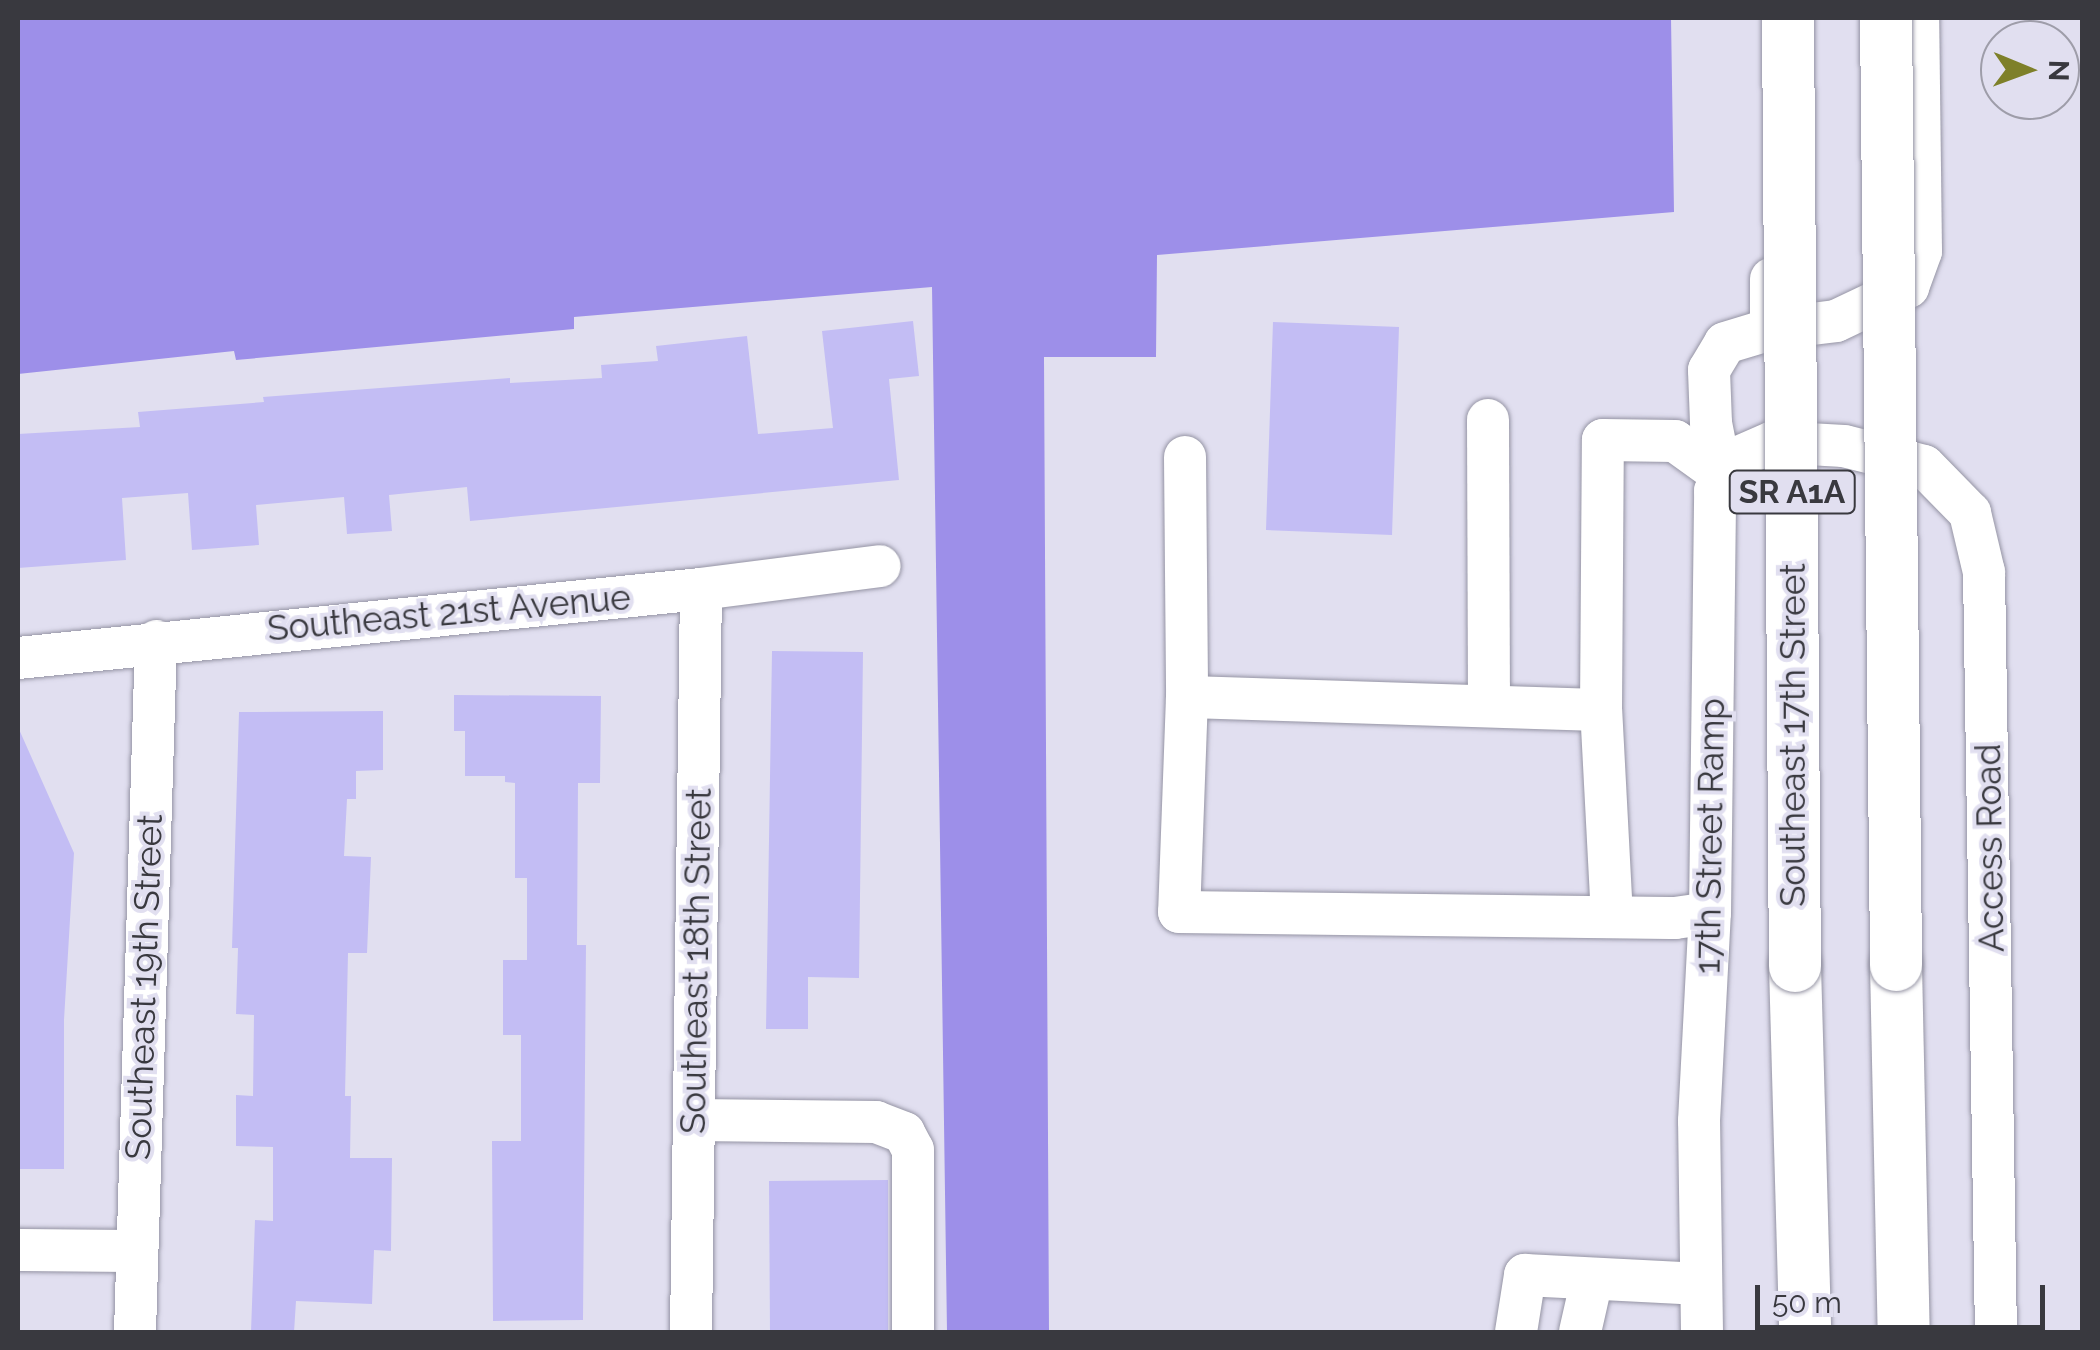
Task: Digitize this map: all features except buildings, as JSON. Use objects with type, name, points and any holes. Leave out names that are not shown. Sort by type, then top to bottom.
[{"type":"main road","name":"Southeast 17th Street","points":[[1788,18],[1795,966],[1805,1332]]},
{"type":"main road","name":"SR A1A","points":[[1886,18],[1904,1332]]},
{"type":"street","name":"17th Street Ramp","points":[[1702,1332],[1699,1121],[1710,913],[1715,491],[1721,474],[1711,422],[1709,370],[1725,344],[1772,329],[1836,321],[1908,288],[1921,251],[1918,18]]},
{"type":"street","points":[[1769,78],[1772,329]]},
{"type":"street","points":[[1488,420],[1489,706]]},
{"type":"street","points":[[1612,917],[1601,710],[1603,440],[1675,440],[1721,474]]},
{"type":"street","name":"Access Road","points":[[1721,474],[1732,460],[1772,442],[1844,446],[1924,466],[1970,513],[1984,572],[1996,1332]]},
{"type":"street","points":[[1186,457],[1187,697],[1180,912],[1612,917],[1710,913]]},
{"type":"street","name":"Southeast 21st Avenue","points":[[18,658],[156,641],[701,589],[880,566]]},
{"type":"street","name":"Southeast 18th Street","points":[[691,1332],[701,589]]},
{"type":"street","name":"Southeast 19th Street","points":[[135,1332],[156,641]]},
{"type":"street","points":[[1187,697],[1601,710]]},
{"type":"street","points":[[694,1120],[876,1122],[904,1133],[913,1150],[913,1332]]},
{"type":"street","points":[[18,1250],[135,1251]]},
{"type":"street","points":[[1516,1332],[1525,1275],[1701,1284]]},
{"type":"street","points":[[1580,1332],[1592,1278]]},
{"type":"shaded area","points":[[18,18],[1671,18],[1674,212],[1157,255],[1156,357],[1044,357],[1049,1332],[947,1332],[932,287],[574,317],[574,329],[236,360],[234,351],[18,374]]}]
